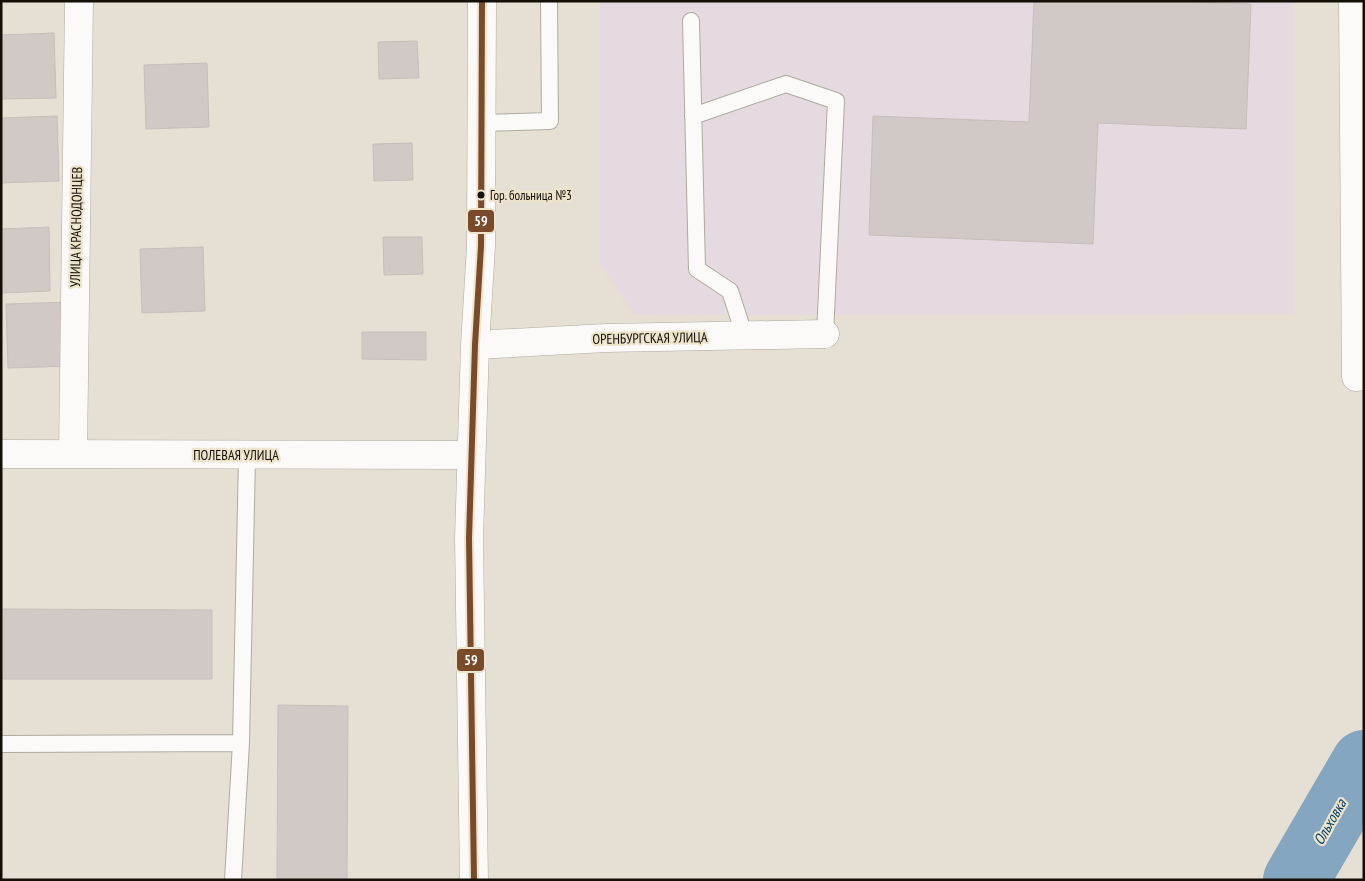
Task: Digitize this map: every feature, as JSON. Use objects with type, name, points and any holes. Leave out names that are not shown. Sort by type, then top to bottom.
[{"type":"street","name":"УЛИЦА КРАСНОДОНЦЕВ","points":[[73,454],[79,1]]},
{"type":"street","points":[[474,880],[469,538],[475,346],[481,246],[480,123],[482,1]]},
{"type":"street","points":[[1353,1],[1360,377]]},
{"type":"street","name":"ОРЕНБУРГСКАЯ УЛИЦА","points":[[475,346],[606,338],[825,334]]},
{"type":"street","name":"ПОЛЕВАЯ УЛИЦА","points":[[1,454],[471,455]]},
{"type":"lane","points":[[480,123],[550,121],[549,1]]},
{"type":"lane","points":[[691,21],[697,270],[730,291],[745,336]]},
{"type":"lane","points":[[693,116],[786,84],[836,101],[825,334]]},
{"type":"lane","points":[[233,880],[241,743],[247,456]]},
{"type":"lane","points":[[1,744],[241,743]]},
{"type":"shaded area","points":[[600,1],[1293,1],[1293,314],[634,315],[600,264]]},
{"type":"building","points":[[1034,1],[1169,1],[1251,4],[1246,129],[1098,123],[1093,244],[869,235],[873,116],[1029,122]]},
{"type":"building","points":[[54,33],[56,98],[1,99],[1,35]]},
{"type":"building","points":[[417,41],[419,78],[379,79],[378,42]]},
{"type":"building","points":[[207,63],[209,127],[146,129],[144,65]]},
{"type":"building","points":[[57,116],[59,181],[1,183],[1,118]]},
{"type":"building","points":[[412,143],[413,180],[374,181],[373,144]]},
{"type":"building","points":[[49,227],[50,291],[1,293],[1,229]]},
{"type":"building","points":[[383,237],[422,237],[423,274],[384,275]]},
{"type":"building","points":[[203,247],[205,311],[142,313],[140,249]]},
{"type":"building","points":[[70,302],[72,366],[8,368],[6,304]]},
{"type":"building","points":[[362,332],[426,332],[426,360],[362,359]]},
{"type":"building","points":[[1,609],[212,610],[212,679],[1,679]]},
{"type":"building","points":[[278,705],[348,706],[347,880],[277,880]]},
{"type":"waterway","name":"Ольховка","points":[[1296,880],[1364,763]]},
{"type":"transit line","name":"59","points":[[474,880],[469,538],[475,345],[481,246],[482,1]]},
{"type":"place","name":"Гор. больница №3","points":[[481,195]]}]
